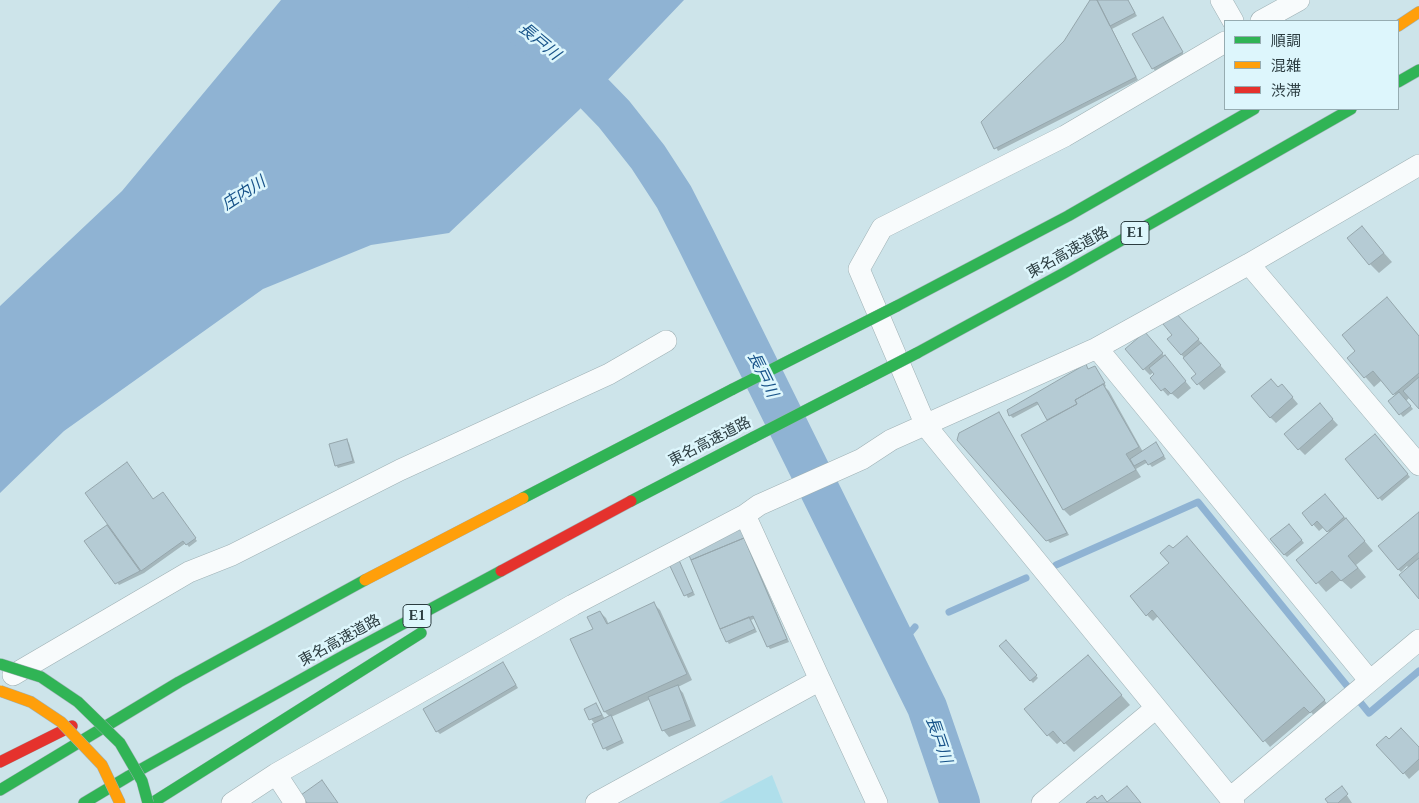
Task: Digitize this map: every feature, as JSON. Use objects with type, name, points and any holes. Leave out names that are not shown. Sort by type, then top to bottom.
[{"type":"highway","points":[[1399,25],[1419,12]]},
{"type":"highway","points":[[1399,81],[1419,70]]},
{"type":"highway","points":[[0,790],[179,682],[291,619],[451,534],[897,306],[1068,216],[1252,110]]},
{"type":"highway","name":"東名高速道路","points":[[84,803],[345,656],[686,471],[917,353],[1064,274],[1349,110]]},
{"type":"highway","points":[[479,596],[565,543],[601,518],[686,471]]},
{"type":"highway","points":[[0,664],[41,677],[78,702],[120,743],[142,781],[150,803],[430,628]]},
{"type":"highway","points":[[124,703],[179,682]]},
{"type":"highway","points":[[0,690],[31,702],[61,722],[102,765],[120,803]]},
{"type":"highway","points":[[0,762],[106,710]]},
{"type":"street","points":[[1221,0],[1231,20]]},
{"type":"street","points":[[1263,20],[1298,0]]},
{"type":"street","points":[[1224,43],[1065,136],[882,228],[859,269],[926,426],[1232,801],[1419,640]]},
{"type":"street","points":[[232,803],[276,774],[573,605],[752,510],[862,459],[891,440],[1097,348],[1416,174]]},
{"type":"street","points":[[1249,264],[1419,465]]},
{"type":"street","points":[[0,683],[189,572],[232,555],[400,470],[609,374],[666,341]]},
{"type":"street","points":[[1097,348],[1368,683]]},
{"type":"street","points":[[752,510],[820,680],[878,803]]},
{"type":"street","points":[[596,803],[820,680]]},
{"type":"street","points":[[1042,803],[1156,708]]},
{"type":"street","points":[[276,774],[295,803]]},
{"type":"shaded area","points":[[772,775],[783,803],[719,803]]},
{"type":"water","name":"庄内川","points":[[281,0],[684,0],[579,110],[449,233],[371,245],[263,289],[64,431],[0,493],[0,306],[122,191]]},
{"type":"building","points":[[1090,0],[1097,0],[1136,77],[994,149],[981,122],[1064,41]]},
{"type":"building","points":[[1097,0],[1128,0],[1135,13],[1110,26]]},
{"type":"building","points":[[1163,17],[1183,52],[1152,69],[1132,34]]},
{"type":"building","points":[[1362,226],[1384,253],[1369,265],[1347,238]]},
{"type":"building","points":[[1387,297],[1419,336],[1419,373],[1393,395],[1373,371],[1364,378],[1347,358],[1355,351],[1342,335]]},
{"type":"building","points":[[1176,313],[1199,339],[1181,355],[1167,339],[1172,335],[1163,324]]},
{"type":"building","points":[[1145,332],[1163,353],[1143,370],[1125,349]]},
{"type":"building","points":[[1201,343],[1221,365],[1197,385],[1191,378],[1196,374],[1183,358]]},
{"type":"building","points":[[1165,355],[1186,381],[1171,394],[1165,388],[1161,391],[1150,378],[1154,374],[1149,368]]},
{"type":"building","points":[[1086,364],[1088,369],[1095,366],[1105,383],[1075,400],[1077,404],[1047,420],[1037,402],[1009,416],[1007,410]]},
{"type":"building","points":[[1419,377],[1419,409],[1403,391]]},
{"type":"building","points":[[1271,379],[1278,387],[1282,384],[1293,397],[1270,418],[1251,396]]},
{"type":"building","points":[[1103,384],[1139,447],[1126,454],[1136,470],[1063,510],[1021,435],[1077,404],[1075,400]]},
{"type":"building","points":[[1399,392],[1411,406],[1399,415],[1388,401]]},
{"type":"building","points":[[1320,403],[1333,419],[1298,450],[1284,434]]},
{"type":"building","points":[[999,412],[1067,533],[1046,541],[957,440],[959,433]]},
{"type":"building","points":[[1375,434],[1408,474],[1378,499],[1345,459]]},
{"type":"building","points":[[347,439],[353,461],[335,466],[329,444]]},
{"type":"building","points":[[1156,442],[1164,456],[1148,465],[1145,460],[1134,466],[1130,459]]},
{"type":"building","points":[[127,462],[153,499],[163,492],[196,538],[186,545],[183,541],[141,571],[85,493]]},
{"type":"building","points":[[1325,494],[1344,517],[1327,532],[1317,521],[1312,526],[1302,513]]},
{"type":"building","points":[[1419,512],[1419,552],[1398,570],[1378,546]]},
{"type":"building","points":[[1346,518],[1365,541],[1348,556],[1358,568],[1341,581],[1332,571],[1316,584],[1296,560]]},
{"type":"building","points":[[1289,524],[1302,540],[1284,555],[1270,539]]},
{"type":"building","points":[[107,525],[140,571],[115,584],[84,541]]},
{"type":"building","points":[[741,529],[744,538],[691,560],[687,551]]},
{"type":"building","points":[[1187,536],[1325,700],[1310,713],[1304,707],[1263,742],[1152,610],[1146,616],[1130,596],[1169,563],[1160,553],[1169,545],[1173,548]]},
{"type":"building","points":[[744,538],[787,639],[767,647],[753,616],[720,629],[691,560]]},
{"type":"building","points":[[1419,558],[1419,599],[1399,575]]},
{"type":"building","points":[[679,560],[693,592],[684,596],[669,564]]},
{"type":"building","points":[[654,602],[687,674],[604,712],[570,639],[593,629],[587,617],[600,611],[607,624]]},
{"type":"building","points":[[749,617],[755,629],[726,642],[720,629]]},
{"type":"building","points":[[1006,640],[1037,675],[1030,681],[999,646]]},
{"type":"building","points":[[1088,655],[1122,695],[1064,744],[1053,731],[1047,736],[1024,709]]},
{"type":"building","points":[[503,662],[516,685],[436,732],[423,709]]},
{"type":"building","points":[[678,685],[691,720],[662,731],[648,697]]},
{"type":"building","points":[[596,703],[602,715],[589,720],[584,709]]},
{"type":"building","points":[[611,715],[622,740],[603,749],[592,724]]},
{"type":"building","points":[[1401,728],[1419,747],[1419,759],[1403,774],[1376,745],[1386,736],[1389,739]]},
{"type":"building","points":[[322,780],[338,803],[307,803],[301,795]]},
{"type":"building","points":[[1127,786],[1141,803],[1086,803],[1095,796],[1097,799],[1102,795],[1107,802]]},
{"type":"building","points":[[1342,786],[1348,794],[1338,803],[1328,803],[1325,799]]},
{"type":"waterway","name":"長戸川","points":[[487,0],[546,44],[614,114],[648,157],[674,197],[927,707],[960,803]]},
{"type":"waterway","points":[[1056,565],[1198,502],[1369,713],[1419,671]]},
{"type":"waterway","points":[[949,612],[1026,578]]},
{"type":"waterway","points":[[897,648],[915,627]]},
{"type":"traffic: fast","points":[[1399,81],[1419,70]]},
{"type":"traffic: fast","points":[[897,306],[1068,216],[1252,110]]},
{"type":"traffic: fast","points":[[917,353],[1064,273],[1349,110]]},
{"type":"traffic: fast","points":[[733,389],[897,306]]},
{"type":"traffic: fast","points":[[754,437],[917,353]]},
{"type":"traffic: fast","points":[[523,498],[733,389]]},
{"type":"traffic: fast","points":[[631,501],[754,437]]},
{"type":"traffic: fast","points":[[84,803],[345,655],[501,571]]},
{"type":"traffic: fast","points":[[0,790],[179,682],[365,580]]},
{"type":"traffic: fast","points":[[152,803],[421,633]]},
{"type":"traffic: fast","points":[[0,664],[41,677],[78,702],[120,743],[142,781],[148,803]]},
{"type":"traffic: slow","points":[[1399,25],[1419,12]]},
{"type":"traffic: slow","points":[[365,580],[523,498]]},
{"type":"traffic: slow","points":[[0,691],[31,702],[61,722],[102,765],[120,803]]},
{"type":"traffic: jam","points":[[501,571],[631,501]]},
{"type":"traffic: jam","points":[[0,762],[72,726]]}]
